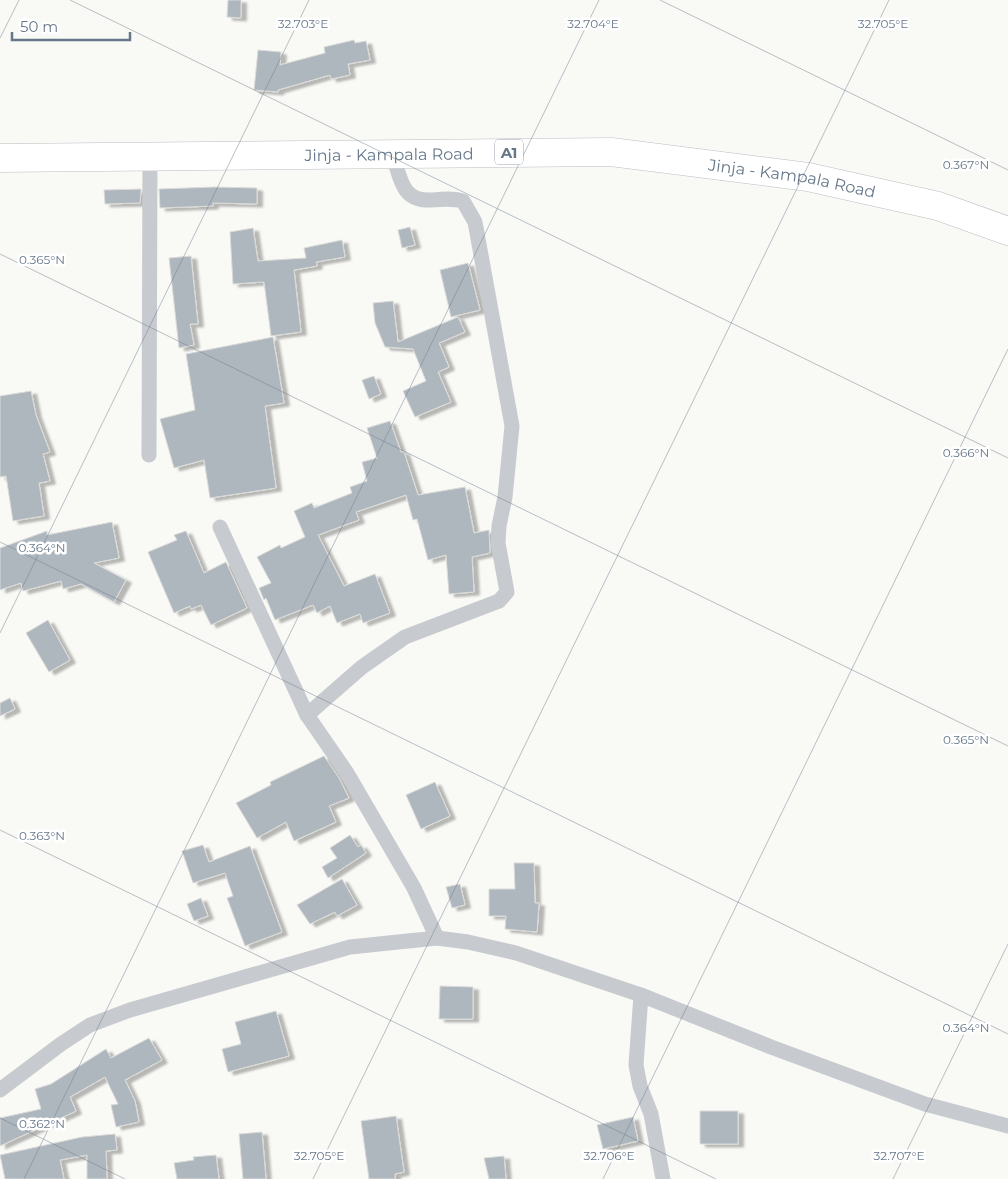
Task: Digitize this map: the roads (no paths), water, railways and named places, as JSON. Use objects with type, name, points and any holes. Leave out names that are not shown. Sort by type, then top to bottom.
[{"type":"highway","name":"Jinja - Kampala Road","points":[[0,158],[611,152],[808,177],[938,206],[1008,231]]},
{"type":"street","points":[[306,715],[362,667],[405,637],[499,601],[507,592],[498,542],[505,497],[512,426],[475,222],[463,201],[453,198],[425,200],[414,198],[406,192],[392,153]]},
{"type":"street","points":[[149,455],[150,156]]},
{"type":"street","points":[[220,527],[306,715],[352,781],[414,888],[437,938]]},
{"type":"street","points":[[0,1090],[60,1044],[83,1030],[130,1010],[350,947],[437,938],[468,942],[516,953],[641,995],[772,1047],[925,1104],[1008,1126]]},
{"type":"street","points":[[641,995],[636,1064],[640,1086],[652,1114],[663,1179]]}]
